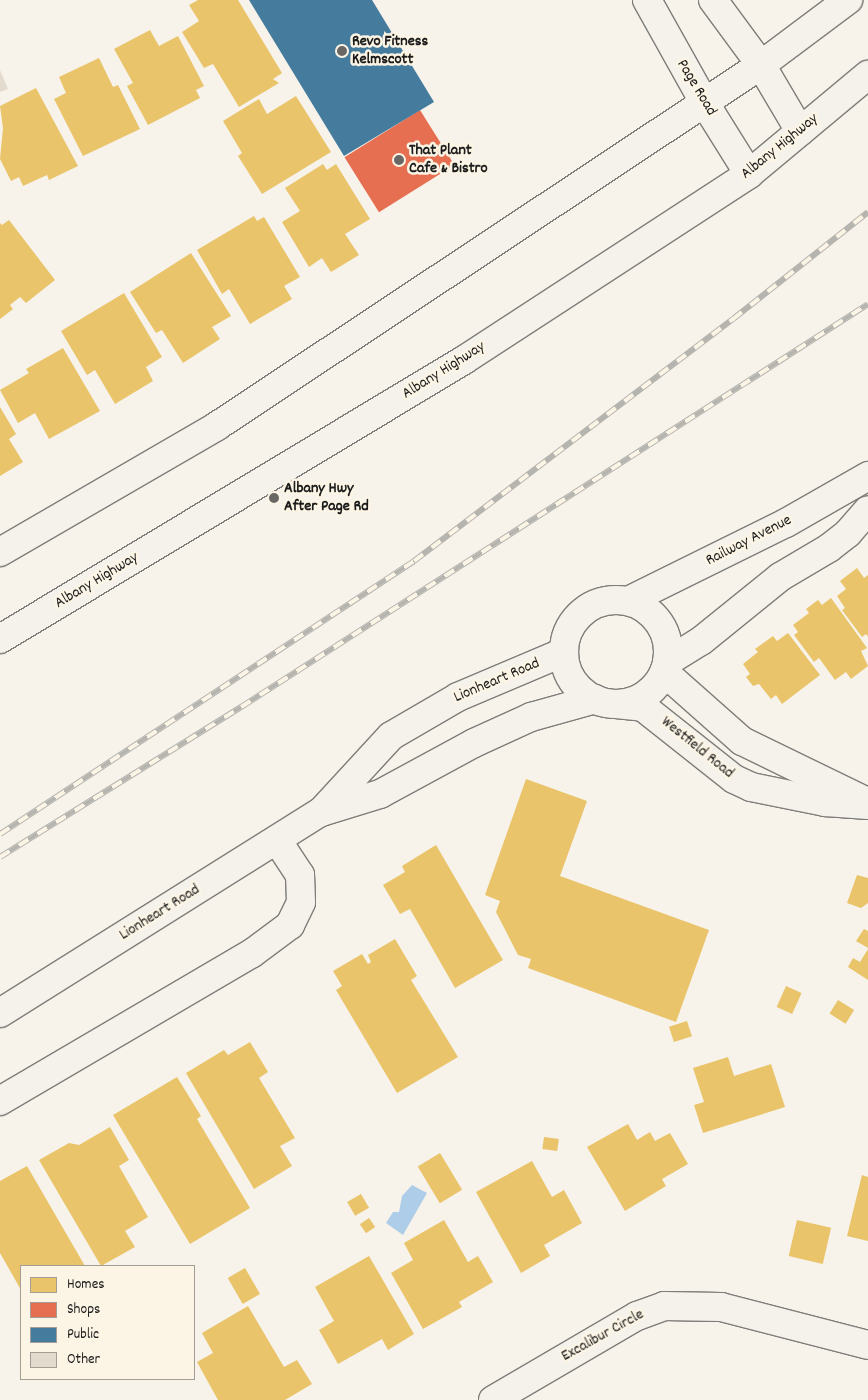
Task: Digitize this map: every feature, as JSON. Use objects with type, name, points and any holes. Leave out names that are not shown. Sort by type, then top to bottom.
[{"type":"main road","name":"Page Road","points":[[648,0],[704,102],[749,174]]},
{"type":"main road","points":[[713,0],[761,65],[800,131]]},
{"type":"main road","points":[[0,552],[217,426],[761,65],[848,0]]},
{"type":"main road","name":"Albany Highway","points":[[0,639],[464,360],[749,174],[868,75]]},
{"type":"main road","name":"Railway Avenue","points":[[628,601],[786,523],[868,476]]},
{"type":"main road","points":[[665,667],[701,641],[780,577],[829,548],[848,533],[868,510]]},
{"type":"main road","points":[[612,600],[628,601],[640,605],[660,623],[668,649],[665,667],[650,692],[628,702],[606,701],[573,680],[564,652],[566,636],[583,611],[612,600]]},
{"type":"main road","name":"Lionheart Road","points":[[0,1013],[321,812],[392,736],[458,697],[564,652]]},
{"type":"main road","name":"Westfield Road","points":[[665,667],[742,741],[868,804]]},
{"type":"main road","name":"Westfield Road","points":[[606,701],[643,707],[734,779],[750,787],[817,801],[868,804]]},
{"type":"main road","name":"Lionheart Road","points":[[321,812],[380,794],[474,743],[530,717],[606,701]]},
{"type":"main road","points":[[0,1101],[251,954],[290,925],[301,902],[300,875],[277,840]]},
{"type":"main road","name":"Excalibur Circle","points":[[493,1400],[637,1316],[664,1306],[721,1307],[868,1346]]},
{"type":"water","points":[[412,1185],[427,1193],[403,1235],[386,1223],[393,1212],[399,1212],[402,1196]]},
{"type":"building: Homes","points":[[198,0],[238,0],[282,73],[273,79],[279,83],[239,107],[213,64],[204,68],[182,32],[199,21],[189,5]]},
{"type":"building: Homes","points":[[150,30],[159,46],[178,36],[204,86],[196,90],[200,98],[148,125],[127,86],[133,83],[114,49]]},
{"type":"building: Homes","points":[[99,58],[113,87],[118,85],[140,129],[83,156],[54,99],[66,93],[59,77]]},
{"type":"building: Homes","points":[[36,88],[78,166],[49,180],[47,175],[23,186],[19,177],[11,181],[0,159],[3,128],[0,106]]},
{"type":"building: Homes","points":[[296,96],[331,152],[262,194],[238,156],[242,153],[223,121],[259,99],[267,114]]},
{"type":"building: Homes","points":[[323,164],[327,170],[336,164],[370,219],[345,234],[359,255],[331,272],[322,258],[309,267],[282,222],[300,211],[285,188]]},
{"type":"building: Homes","points":[[254,216],[257,221],[264,217],[300,277],[284,286],[292,299],[250,324],[229,289],[222,294],[197,250]]},
{"type":"building: Homes","points":[[9,220],[55,280],[26,303],[20,297],[10,305],[13,309],[0,319],[0,223],[2,225]]},
{"type":"building: Homes","points":[[191,253],[231,316],[212,327],[220,339],[183,363],[162,330],[156,333],[130,292]]},
{"type":"building: Homes","points":[[124,293],[162,357],[146,367],[153,381],[115,404],[95,370],[87,375],[61,331]]},
{"type":"building: Homes","points":[[63,348],[100,411],[49,439],[35,413],[18,423],[0,390],[29,373],[26,369]]},
{"type":"building: Homes","points":[[0,407],[16,434],[9,439],[23,462],[0,476]]},
{"type":"building: Homes","points":[[857,568],[864,578],[868,575],[868,637],[866,634],[862,637],[842,610],[845,608],[837,596],[846,589],[840,581]]},
{"type":"building: Homes","points":[[831,598],[867,648],[861,651],[868,666],[851,679],[846,672],[835,680],[819,658],[814,662],[794,635],[798,632],[793,625],[809,613],[806,609],[818,600],[822,605]]},
{"type":"building: Homes","points":[[788,633],[820,675],[782,704],[776,695],[771,699],[759,684],[753,686],[746,677],[750,674],[743,664],[758,652],[755,649],[773,636],[777,641]]},
{"type":"building: Homes","points":[[526,779],[587,801],[560,876],[709,930],[676,1022],[528,968],[531,959],[518,955],[496,912],[500,901],[485,895]]},
{"type":"building: Homes","points":[[436,845],[503,960],[455,988],[410,909],[400,914],[383,885],[405,872],[402,866]]},
{"type":"building: Homes","points":[[857,875],[868,878],[868,903],[861,908],[847,903]]},
{"type":"building: Homes","points":[[864,929],[868,931],[868,948],[856,941]]},
{"type":"building: Homes","points":[[395,939],[417,976],[411,980],[458,1057],[397,1093],[336,990],[342,986],[333,971],[362,954],[368,964],[371,962],[368,955]]},
{"type":"building: Homes","points":[[868,949],[868,980],[848,967],[853,958],[860,962]]},
{"type":"building: Homes","points":[[786,986],[802,993],[792,1014],[777,1007]]},
{"type":"building: Homes","points":[[838,1000],[854,1010],[846,1024],[830,1014]]},
{"type":"building: Homes","points":[[687,1021],[692,1036],[674,1042],[669,1027]]},
{"type":"building: Homes","points":[[250,1042],[268,1072],[259,1078],[295,1138],[280,1146],[292,1166],[254,1189],[186,1073],[224,1050],[228,1055]]},
{"type":"building: Homes","points":[[728,1057],[734,1076],[771,1064],[785,1107],[703,1133],[694,1105],[704,1102],[693,1068]]},
{"type":"building: Homes","points":[[177,1077],[201,1116],[197,1119],[250,1208],[190,1244],[113,1115]]},
{"type":"building: Homes","points":[[628,1124],[637,1140],[650,1132],[655,1141],[670,1133],[688,1164],[662,1179],[666,1186],[625,1211],[587,1147]]},
{"type":"building: Homes","points":[[110,1127],[129,1160],[119,1166],[148,1217],[125,1231],[135,1247],[103,1265],[100,1265],[39,1160],[69,1143],[79,1145]]},
{"type":"building: Homes","points":[[544,1137],[559,1139],[557,1151],[542,1149]]},
{"type":"building: Homes","points":[[440,1153],[462,1190],[440,1203],[418,1166]]},
{"type":"building: Homes","points":[[532,1161],[552,1197],[564,1190],[582,1223],[544,1245],[550,1256],[521,1273],[476,1192]]},
{"type":"building: Homes","points":[[27,1166],[84,1265],[20,1265],[20,1288],[0,1253],[0,1181]]},
{"type":"building: Homes","points":[[862,1175],[868,1177],[868,1241],[847,1236]]},
{"type":"building: Homes","points":[[361,1194],[369,1208],[355,1216],[347,1202]]},
{"type":"building: Homes","points":[[369,1218],[375,1227],[366,1233],[360,1224]]},
{"type":"building: Homes","points":[[444,1220],[468,1262],[478,1256],[493,1282],[459,1302],[462,1307],[423,1329],[391,1273],[413,1260],[404,1243]]},
{"type":"building: Homes","points":[[797,1220],[831,1228],[823,1264],[789,1256]]},
{"type":"building: Homes","points":[[369,1256],[414,1334],[388,1350],[382,1339],[338,1364],[319,1330],[334,1321],[315,1287]]},
{"type":"building: Homes","points":[[245,1268],[260,1294],[243,1304],[228,1278]]},
{"type":"building: Homes","points":[[248,1306],[284,1367],[297,1360],[312,1384],[285,1400],[218,1400],[197,1362],[213,1353],[202,1333]]},
{"type":"building: Shops","name":"That Plant Cafe & Bistro","points":[[420,110],[454,165],[379,212],[345,157]]},
{"type":"building: Public","name":"Revo Fitness Kelmscott","points":[[249,0],[372,0],[434,102],[344,156]]},
{"type":"building: Other","points":[[0,70],[8,89],[0,92]]},
{"type":"railway","points":[[0,834],[414,561],[733,319],[868,212]]},
{"type":"railway","points":[[0,857],[241,707],[868,304]]},
{"type":"place","name":"Revo Fitness Kelmscott","points":[[342,51]]},
{"type":"place","name":"That Plant Cafe & Bistro","points":[[399,160]]},
{"type":"place","name":"Albany Hwy After Page Rd","points":[[274,498]]}]
